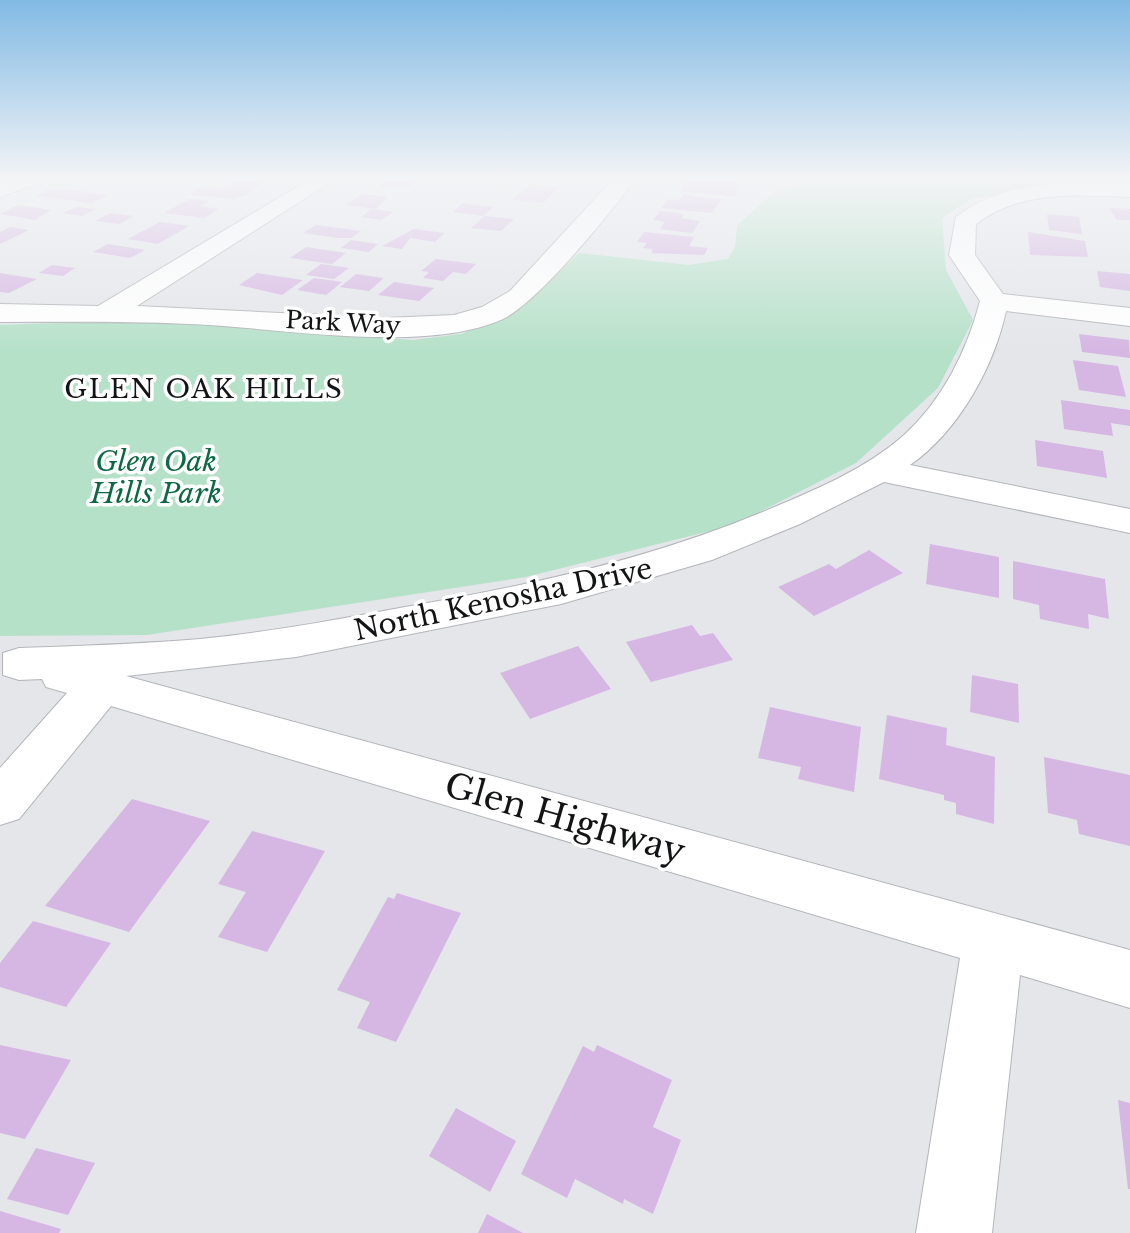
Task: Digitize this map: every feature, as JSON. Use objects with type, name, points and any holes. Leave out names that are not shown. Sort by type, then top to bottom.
[{"type":"street","points":[[106,313],[232,236]]},
{"type":"street","name":"Park Way","points":[[0,313],[106,313],[386,327],[456,324],[492,313],[520,297],[574,236]]},
{"type":"street","points":[[961,236],[962,255],[994,301],[1130,317]]},
{"type":"street","name":"North Kenosha Drive","points":[[10,662],[171,657],[270,646],[487,607],[597,583],[718,547],[839,492],[905,452],[952,395],[990,325],[994,301]]},
{"type":"street","points":[[878,470],[1130,521]]},
{"type":"street","name":"Glen Highway","points":[[10,662],[102,685],[1130,979]]},
{"type":"street","points":[[0,804],[102,685]]},
{"type":"street","points":[[954,1233],[993,941]]},
{"type":"green space","name":"Glen Oak Hills Park","points":[[736,236],[943,236],[946,270],[973,320],[938,388],[856,463],[734,525],[526,577],[147,635],[0,636],[0,325],[140,320],[413,340],[461,334],[506,316],[530,300],[579,253],[689,265],[728,259],[735,247]]},
{"type":"building","points":[[0,236],[18,236],[0,244]]},
{"type":"building","points":[[135,236],[173,236],[158,244],[128,239]]},
{"type":"building","points":[[321,236],[355,236],[339,238]]},
{"type":"building","points":[[402,236],[442,236],[435,242],[410,238],[402,249],[382,246]]},
{"type":"building","points":[[642,236],[679,236],[694,237],[689,246],[708,248],[704,255],[651,253],[653,249],[643,248],[647,243],[637,242]]},
{"type":"building","points":[[1028,236],[1050,236],[1085,241],[1088,257],[1030,255]]},
{"type":"building","points":[[351,240],[378,244],[369,252],[341,248]]},
{"type":"building","points":[[108,244],[145,250],[130,258],[93,252]]},
{"type":"building","points":[[306,247],[346,253],[332,264],[290,258]]},
{"type":"building","points":[[436,259],[476,264],[466,274],[453,272],[443,281],[423,278],[429,272],[421,271]]},
{"type":"building","points":[[321,264],[349,268],[334,279],[306,275]]},
{"type":"building","points":[[52,265],[75,268],[63,276],[39,273]]},
{"type":"building","points":[[1097,271],[1130,274],[1130,291],[1100,287]]},
{"type":"building","points":[[0,273],[37,279],[9,293],[0,292]]},
{"type":"building","points":[[257,273],[303,280],[282,295],[239,285]]},
{"type":"building","points":[[356,274],[384,278],[369,291],[340,287]]},
{"type":"building","points":[[314,278],[342,282],[326,295],[297,290]]},
{"type":"building","points":[[394,282],[434,288],[419,301],[378,295]]},
{"type":"building","points":[[1079,334],[1129,340],[1130,358],[1082,352]]},
{"type":"building","points":[[1073,360],[1118,366],[1126,397],[1079,390]]},
{"type":"building","points":[[1061,400],[1130,410],[1130,426],[1111,423],[1113,436],[1064,429]]},
{"type":"building","points":[[1035,440],[1103,451],[1107,478],[1037,466]]},
{"type":"building","points":[[930,544],[999,557],[999,598],[926,584]]},
{"type":"building","points":[[869,550],[903,573],[814,616],[778,587],[829,564],[836,569]]},
{"type":"building","points":[[1013,561],[1105,579],[1109,619],[1088,614],[1089,629],[1040,619],[1039,605],[1013,599]]},
{"type":"building","points":[[692,625],[700,636],[713,633],[733,660],[651,682],[626,642]]},
{"type":"building","points":[[578,646],[611,689],[530,719],[500,673]]},
{"type":"building","points":[[972,675],[1018,684],[1019,723],[970,712]]},
{"type":"building","points":[[770,707],[861,727],[854,792],[798,779],[801,767],[758,758]]},
{"type":"building","points":[[887,715],[947,728],[946,745],[995,757],[994,824],[956,814],[956,803],[944,800],[944,795],[879,779]]},
{"type":"building","points":[[1044,757],[1130,775],[1130,846],[1079,834],[1077,820],[1048,813]]},
{"type":"building","points":[[132,799],[210,821],[129,932],[45,906]]},
{"type":"building","points":[[252,831],[325,851],[267,952],[218,937],[246,892],[218,884]]},
{"type":"building","points":[[397,893],[461,913],[396,1042],[357,1028],[370,1002],[337,990],[388,897],[394,899]]},
{"type":"building","points":[[33,921],[111,943],[66,1007],[0,987],[0,963]]},
{"type":"building","points":[[0,1045],[71,1060],[25,1139],[0,1133]]},
{"type":"building","points":[[597,1045],[672,1080],[653,1127],[681,1140],[653,1214],[624,1199],[623,1204],[575,1179],[567,1198],[521,1174],[583,1046],[594,1052]]},
{"type":"building","points":[[1118,1100],[1130,1103],[1130,1189],[1128,1189]]},
{"type":"building","points":[[456,1108],[516,1141],[490,1192],[429,1156]]},
{"type":"building","points":[[36,1148],[95,1163],[68,1215],[7,1199]]},
{"type":"building","points":[[0,1211],[61,1229],[59,1233],[0,1233]]},
{"type":"building","points":[[487,1214],[523,1233],[478,1233]]},
{"type":"district","name":"GLEN OAK HILLS","points":[[204,389]]}]
